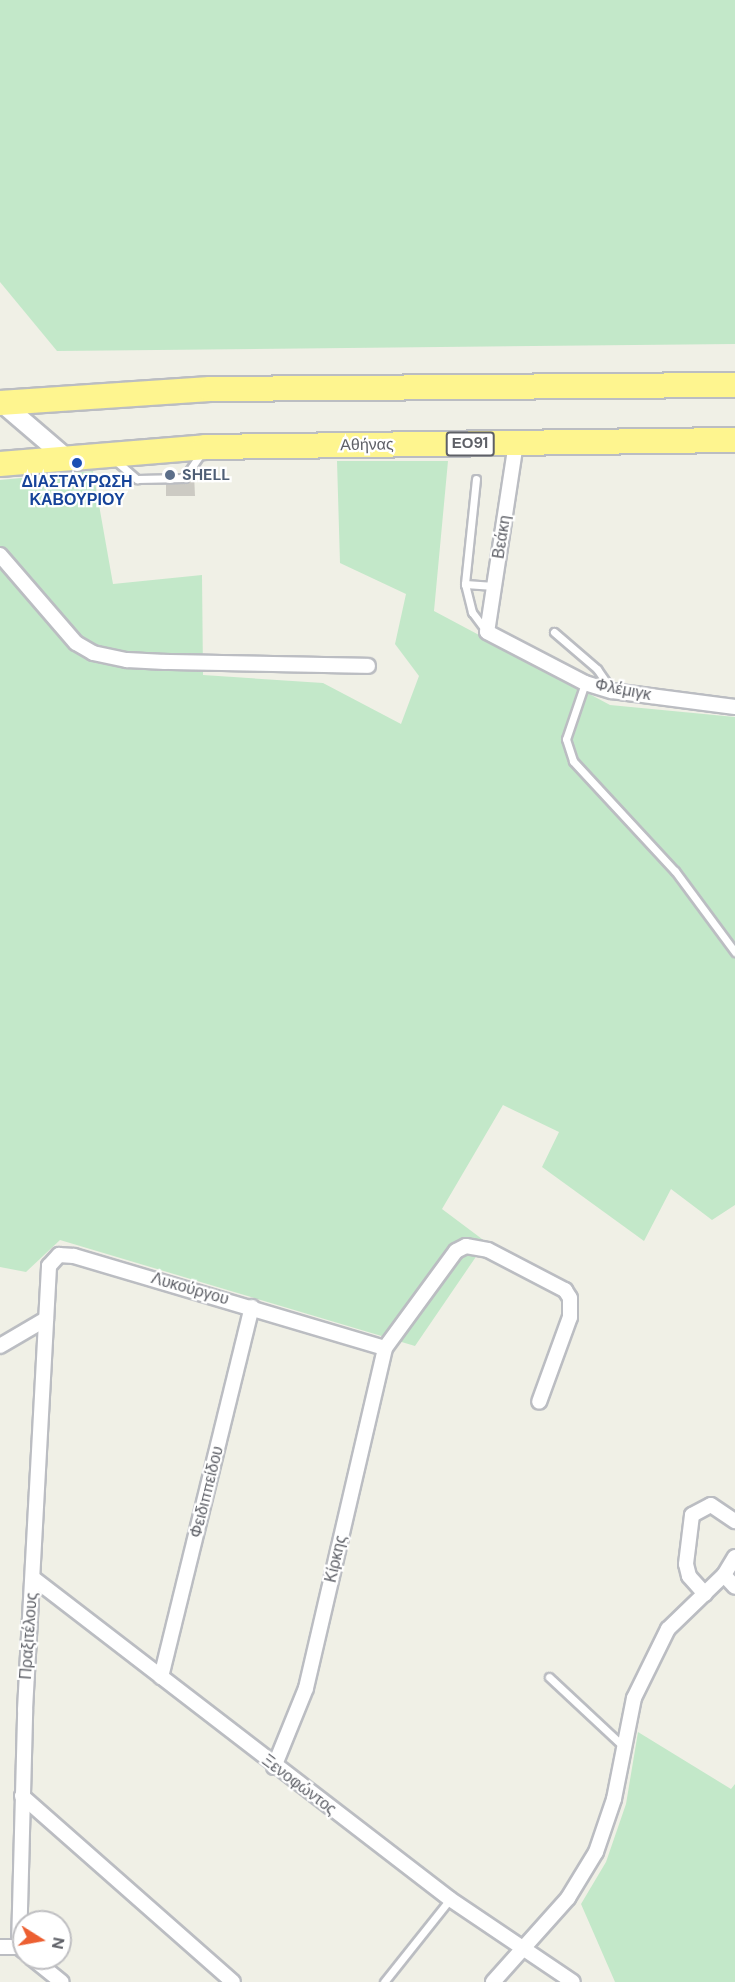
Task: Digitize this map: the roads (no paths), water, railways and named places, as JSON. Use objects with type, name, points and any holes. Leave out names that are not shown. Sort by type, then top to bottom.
[{"type":"highway","points":[[1,402],[210,389],[735,385]]},
{"type":"highway","name":"Αθήνας","points":[[0,464],[205,447],[735,440]]},
{"type":"street","points":[[1,402],[65,457]]},
{"type":"street","name":"Βεάκη","points":[[487,632],[516,443]]},
{"type":"street","points":[[0,555],[76,643],[93,653],[127,660],[165,663],[368,666]]},
{"type":"street","name":"Φλέμιγκ","points":[[487,632],[585,683],[612,691],[735,707]]},
{"type":"street","points":[[385,1348],[456,1251],[466,1246],[488,1250],[565,1290],[570,1298],[570,1317],[539,1402]]},
{"type":"street","name":"Λυκούργου","points":[[46,1319],[49,1266],[59,1255],[74,1256],[385,1348]]},
{"type":"street","name":"Φειδιππείδου","points":[[161,1677],[252,1307]]},
{"type":"street","points":[[0,1346],[46,1319]]},
{"type":"street","name":"Πραξιτέλους","points":[[21,1910],[22,1796],[46,1319]]},
{"type":"street","name":"Κίρκης","points":[[274,1767],[306,1688],[385,1348]]},
{"type":"street","points":[[705,1594],[689,1576],[686,1564],[692,1515],[711,1505],[735,1521]]},
{"type":"street","points":[[493,1982],[568,1898],[596,1852],[614,1799],[622,1745],[633,1698],[668,1629],[724,1575],[735,1557]]},
{"type":"street","points":[[724,1575],[735,1587]]},
{"type":"street","name":"Ξενοφώντος","points":[[33,1578],[274,1767],[450,1899],[573,1982]]},
{"type":"street","points":[[22,1796],[232,1982]]},
{"type":"street","points":[[47,1970],[62,1982]]},
{"type":"lane","points":[[476,479],[465,584],[472,612],[487,632]]},
{"type":"lane","points":[[465,584],[494,586]]},
{"type":"lane","points":[[554,632],[597,669],[612,691]]},
{"type":"lane","points":[[585,683],[566,739],[573,761],[675,871],[735,952]]},
{"type":"lane","points":[[549,1677],[622,1745]]},
{"type":"lane","points":[[384,1982],[450,1899]]},
{"type":"place","name":"ΔΙΑΣΤΑΥΡΩΣΗ ΚΑΒΟΥΡΙΟΥ","points":[[77,463]]},
{"type":"place","name":"SHELL","points":[[170,475]]}]
